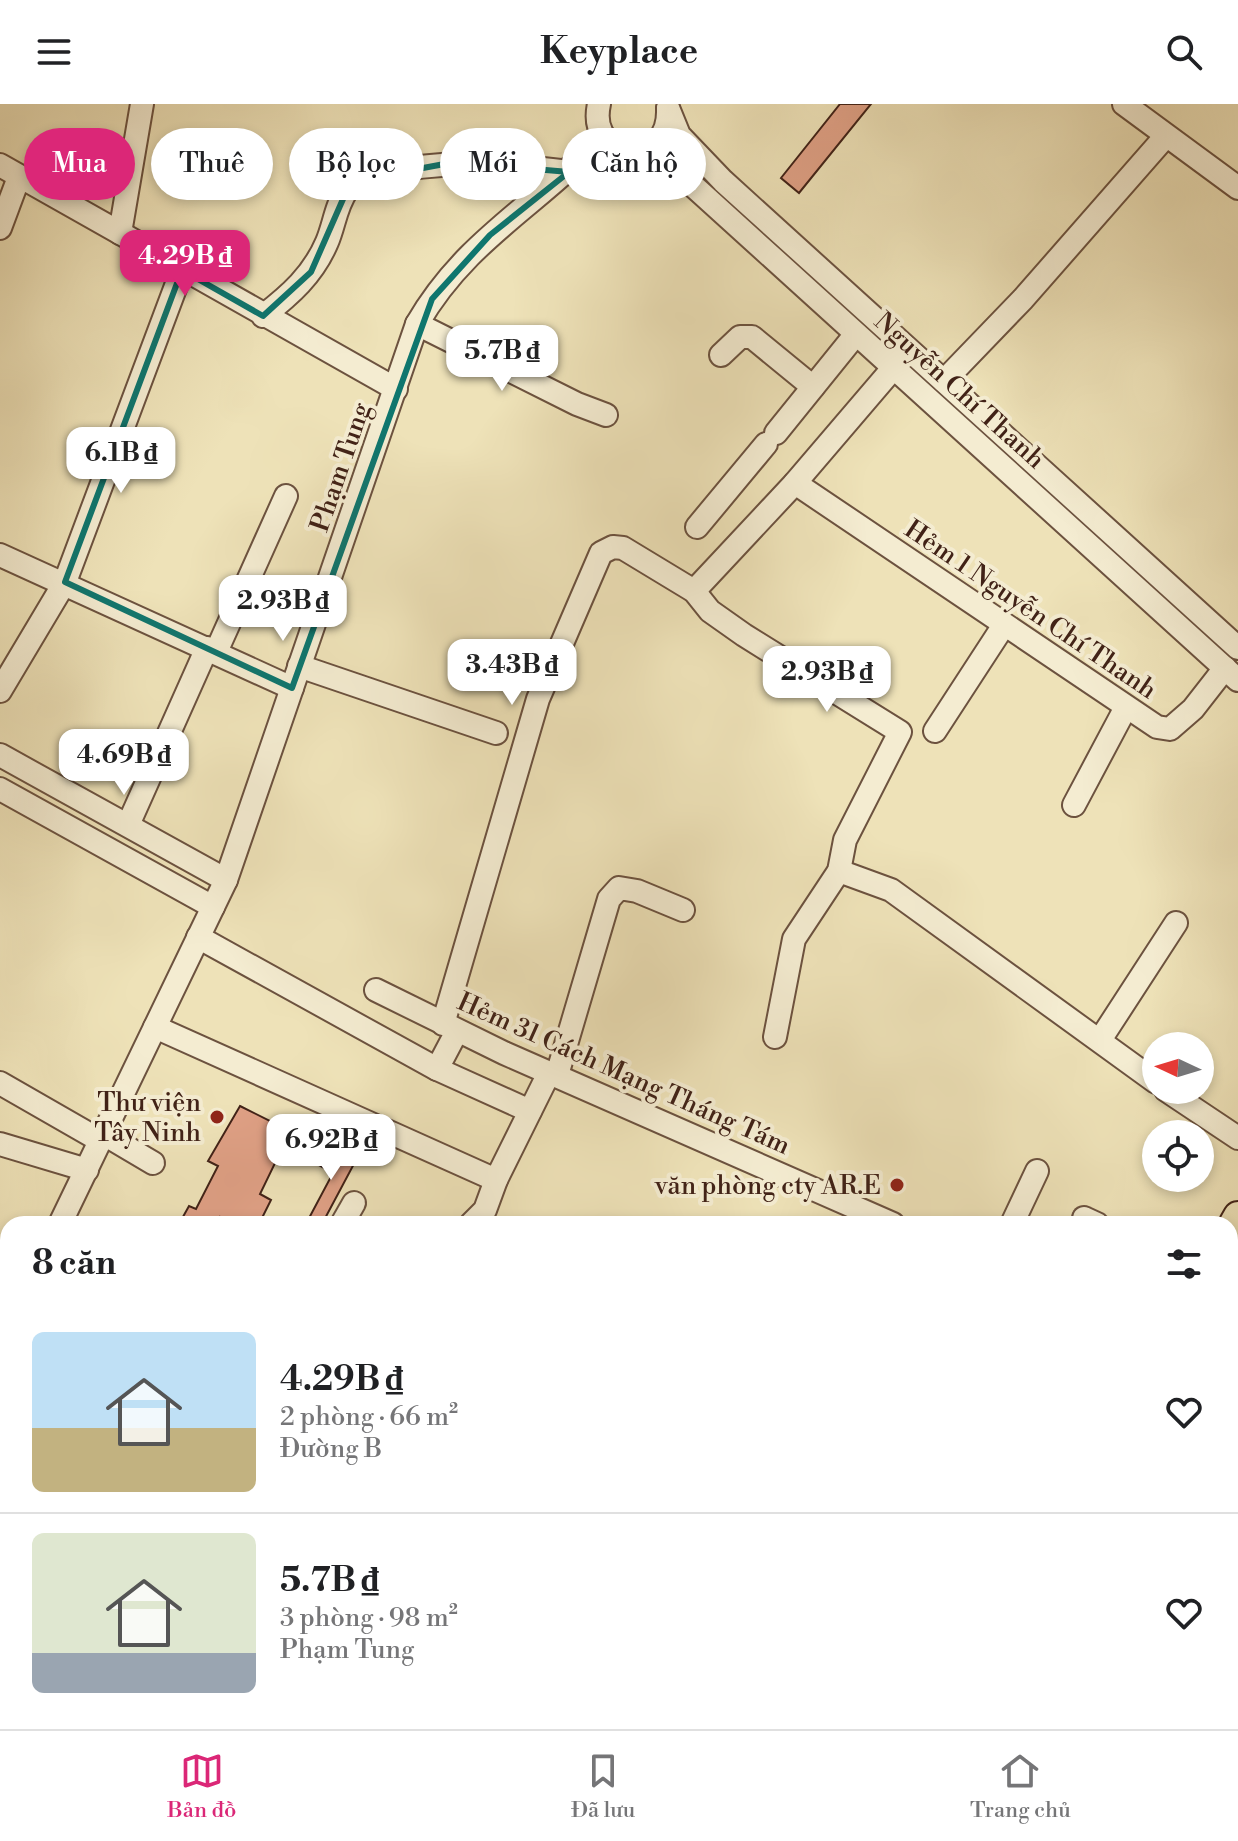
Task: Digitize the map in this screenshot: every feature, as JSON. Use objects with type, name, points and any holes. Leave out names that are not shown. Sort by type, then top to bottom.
[{"type":"street","points":[[120,233],[142,104]]},
{"type":"street","points":[[576,104],[599,119]]},
{"type":"street","points":[[1124,104],[1238,188]]},
{"type":"street","points":[[666,128],[667,106]]},
{"type":"street","name":"Nguyễn Chí Thanh","points":[[667,106],[679,135],[723,181],[1238,648]]},
{"type":"street","points":[[944,381],[1023,299],[1165,137]]},
{"type":"street","points":[[263,316],[294,292],[311,272],[327,242],[347,190],[359,180],[403,168],[455,162],[562,171]]},
{"type":"street","points":[[0,228],[10,171],[396,389]]},
{"type":"street","name":"Phạm Tung","points":[[64,1216],[226,880],[417,324],[454,268],[562,178]]},
{"type":"street","name":"Nguyễn Chí Thanh","points":[[706,198],[1232,674]]},
{"type":"street","points":[[0,691],[65,582],[182,270]]},
{"type":"street","points":[[417,324],[577,404],[606,415]]},
{"type":"street","points":[[697,527],[856,334]]},
{"type":"street","points":[[721,355],[740,337],[752,337],[813,387]]},
{"type":"street","points":[[694,591],[795,483],[908,350]]},
{"type":"street","name":"Hẻm 1 Nguyễn Chí Thanh","points":[[795,483],[1125,709],[1157,727],[1170,729],[1232,674]]},
{"type":"street","points":[[128,825],[286,496]]},
{"type":"street","points":[[1059,515],[1073,496]]},
{"type":"street","points":[[437,1069],[538,699],[601,553],[613,547],[623,548],[694,591],[710,611],[744,635],[900,732],[845,840],[839,871],[794,939],[775,1037]]},
{"type":"street","points":[[0,555],[292,688]]},
{"type":"street","points":[[935,731],[1004,625]]},
{"type":"street","points":[[299,666],[496,733]]},
{"type":"street","points":[[1074,805],[1125,709]]},
{"type":"street","points":[[0,755],[226,880]]},
{"type":"street","points":[[0,789],[213,907]]},
{"type":"street","points":[[839,871],[891,890],[1142,1072]]},
{"type":"street","points":[[479,1216],[485,1210],[496,1180],[530,1111],[553,1074],[609,899],[619,888],[637,891],[683,910]]},
{"type":"street","points":[[1100,1040],[1176,923]]},
{"type":"street","points":[[198,937],[437,1069],[530,1111]]},
{"type":"street","name":"Hẻm 31 Cách Mạng Tháng Tám","points":[[376,990],[450,1028],[875,1216]]},
{"type":"street","points":[[155,1027],[496,1180]]},
{"type":"street","points":[[0,1083],[153,1163]]},
{"type":"street","points":[[1187,1104],[1238,1138]]},
{"type":"street","points":[[0,1144],[87,1170]]},
{"type":"street","points":[[1016,1216],[1037,1171]]},
{"type":"street","points":[[347,1216],[354,1203]]},
{"type":"highlighted area","points":[[455,162],[569,172],[490,235],[432,299],[292,688],[65,582],[182,270],[263,316],[311,272],[347,190],[359,180]]},
{"type":"building","points":[[840,104],[871,104],[799,193],[781,178]]},
{"type":"building","points":[[240,1106],[286,1129],[273,1154],[278,1157],[260,1194],[271,1200],[263,1216],[183,1216],[189,1206],[196,1209],[218,1166],[208,1161]]},
{"type":"building","points":[[326,1146],[355,1162],[326,1216],[310,1216],[333,1173],[317,1164]]},
{"type":"place","name":"Thư viện Tây Ninh","points":[[217,1117]]},
{"type":"place","name":"văn phòng cty AR.E","points":[[897,1185]]}]
